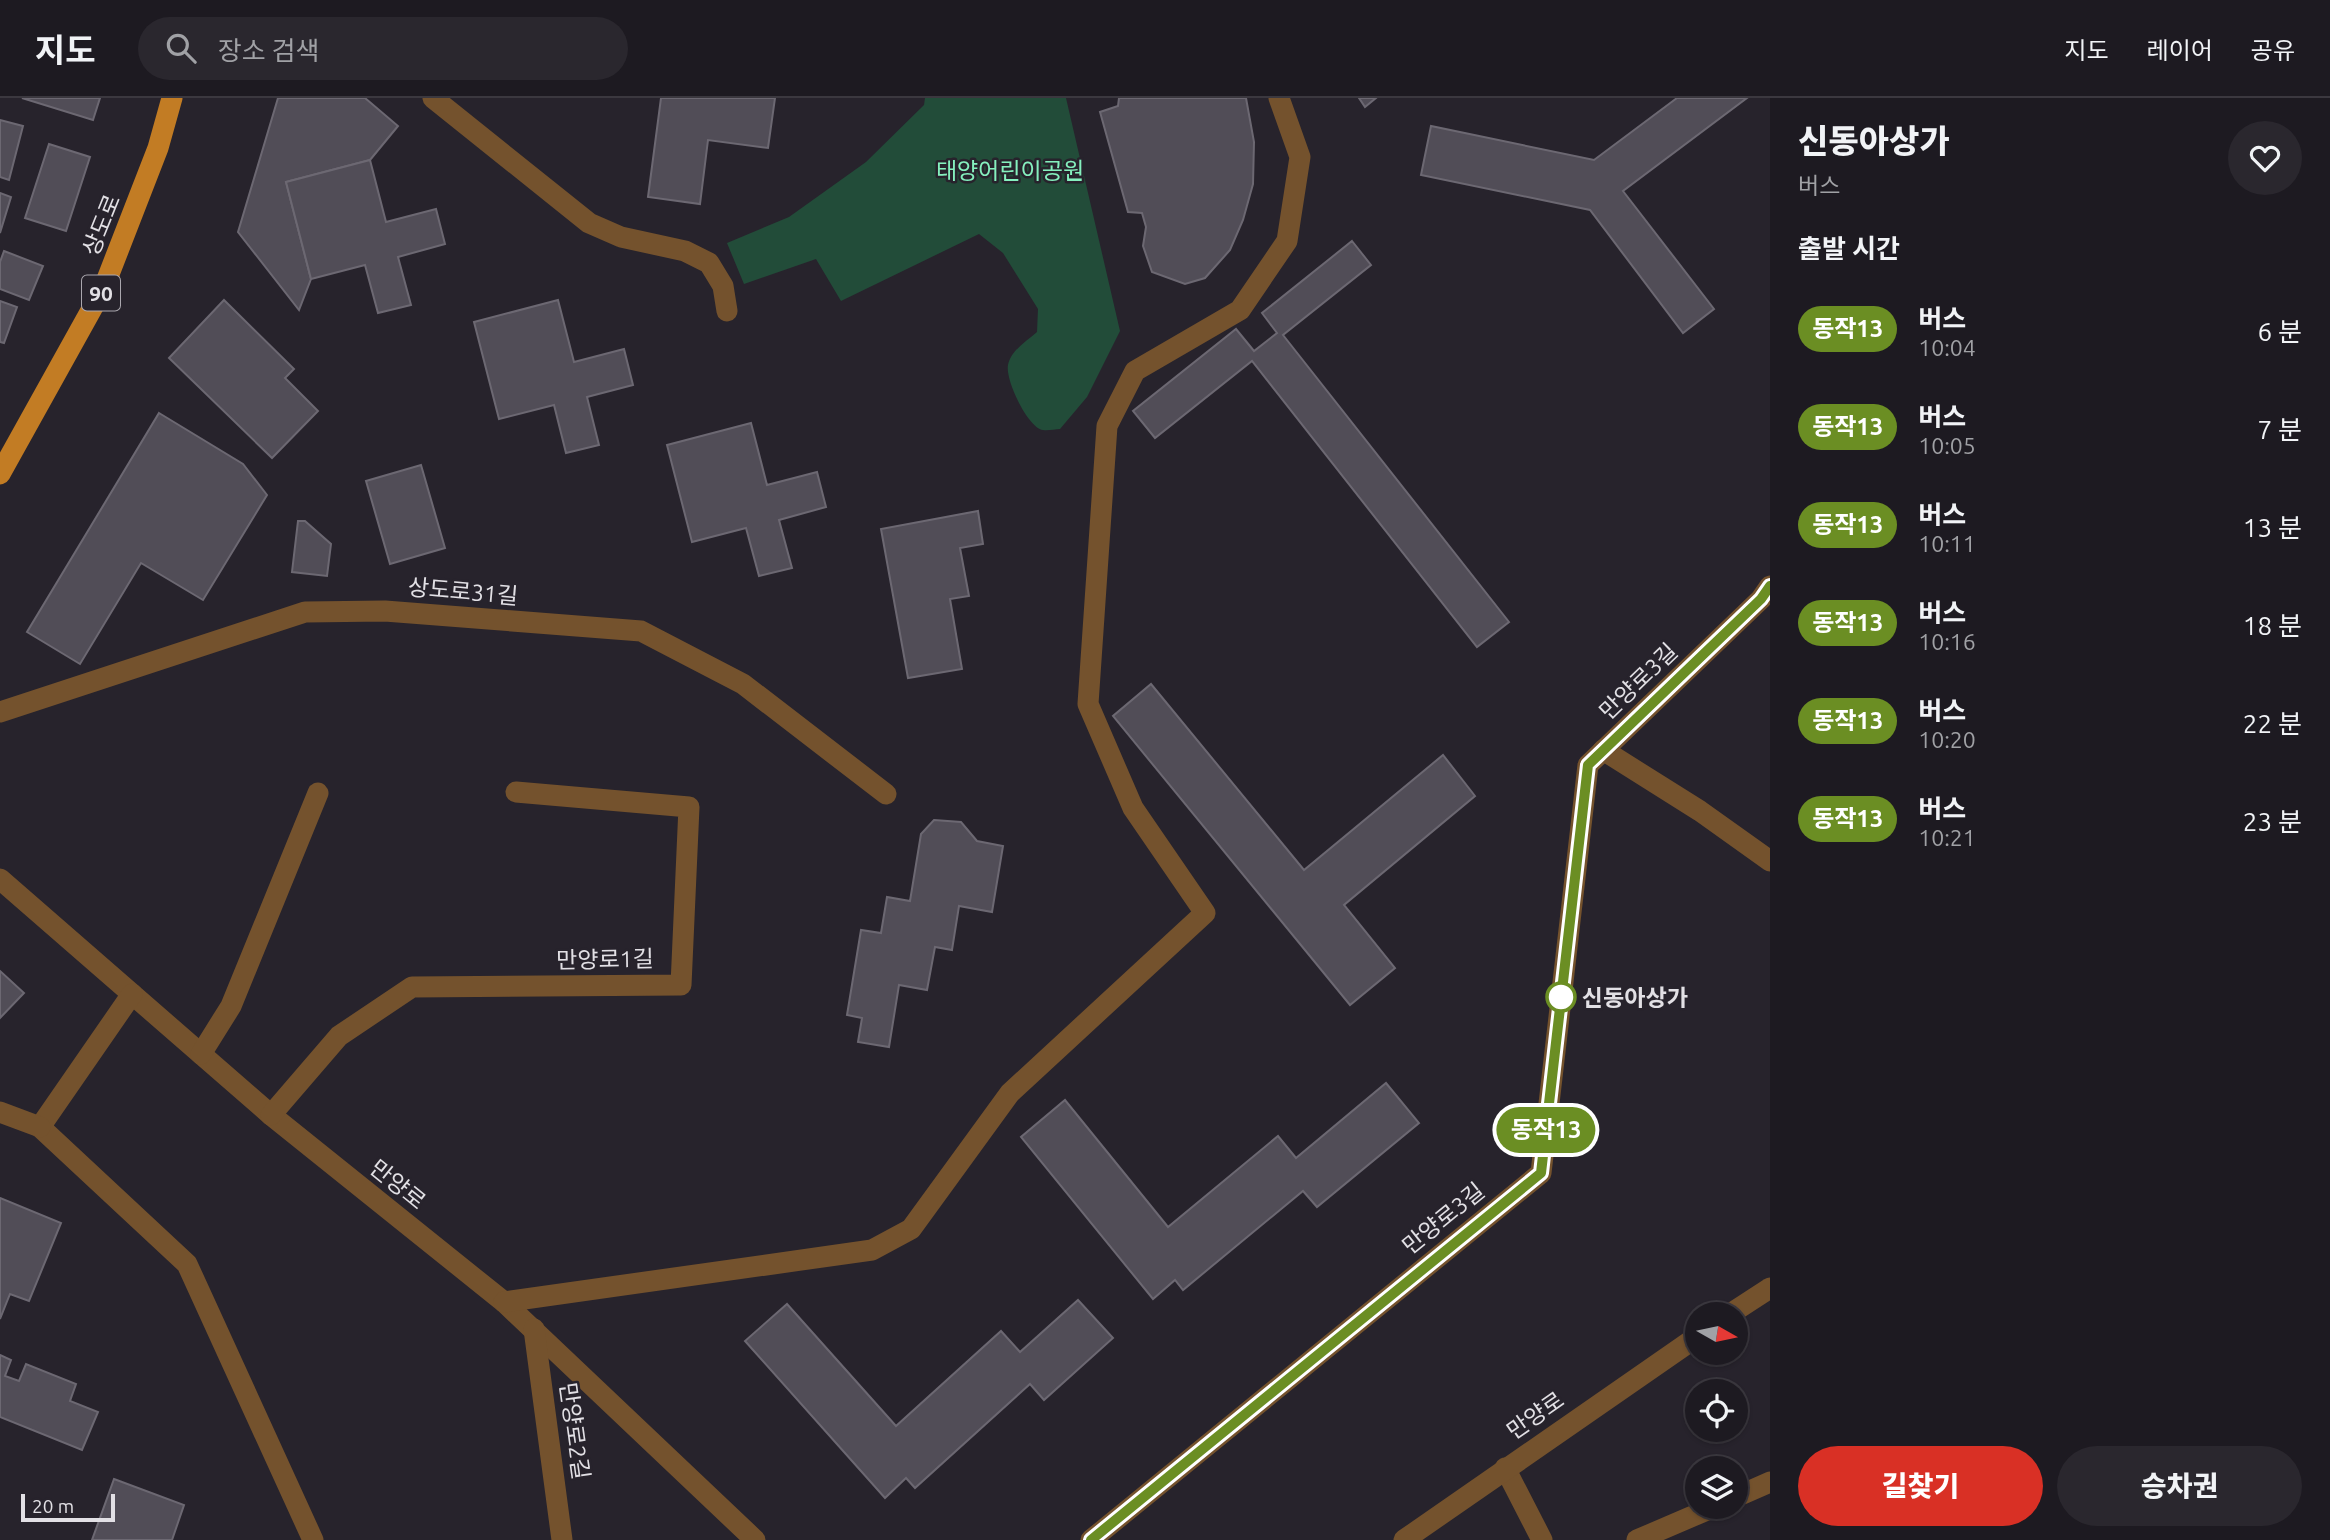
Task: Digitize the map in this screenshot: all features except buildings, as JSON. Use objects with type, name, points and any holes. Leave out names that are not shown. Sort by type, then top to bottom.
[{"type":"main road","name":"상도로","points":[[0,474],[104,287],[159,148],[172,98]]},
{"type":"street","points":[[433,98],[589,223],[621,237],[685,251],[709,263],[723,286],[727,311]]},
{"type":"street","points":[[504,1302],[872,1250],[911,1228],[1010,1093],[1205,913],[1133,808],[1087,704],[1107,426],[1135,371],[1240,310],[1287,241],[1300,157],[1279,98]]},
{"type":"street","name":"만양로3길","points":[[1091,1540],[1541,1173],[1588,765],[1761,599],[1770,586]]},
{"type":"street","name":"상도로31길","points":[[0,712],[305,612],[385,611],[641,631],[743,684],[886,794]]},
{"type":"street","points":[[1603,750],[1700,811],[1770,861]]},
{"type":"street","name":"만양로1길","points":[[271,1115],[339,1036],[412,988],[681,985],[689,807],[516,792]]},
{"type":"street","points":[[201,1054],[231,1006],[318,793]]},
{"type":"street","name":"만양로","points":[[0,879],[271,1115],[504,1302],[755,1540]]},
{"type":"street","points":[[40,1127],[132,994]]},
{"type":"street","points":[[0,1111],[40,1127],[187,1264],[313,1540]]},
{"type":"street","points":[[1748,1302],[1770,1288]]},
{"type":"street","name":"만양로2길","points":[[534,1329],[562,1540]]},
{"type":"street","name":"만양로","points":[[1404,1540],[1685,1345]]},
{"type":"street","points":[[1505,1468],[1542,1540]]},
{"type":"street","points":[[1748,1492],[1770,1482]]},
{"type":"street","points":[[1637,1540],[1686,1519]]},
{"type":"green space","name":"태양어린이공원","points":[[925,98],[1066,98],[1120,331],[1087,397],[1060,429],[1045,430],[1037,427],[1025,413],[1014,392],[1008,365],[1016,350],[1037,332],[1038,309],[1003,253],[979,234],[841,301],[816,259],[744,284],[727,243],[789,217],[866,162],[924,105]]},
{"type":"bus line","name":"동작13","points":[[1091,1540],[1541,1173],[1588,765],[1761,599],[1770,586]]},
{"type":"place","name":"신동아상가","points":[[1561,997]]}]
